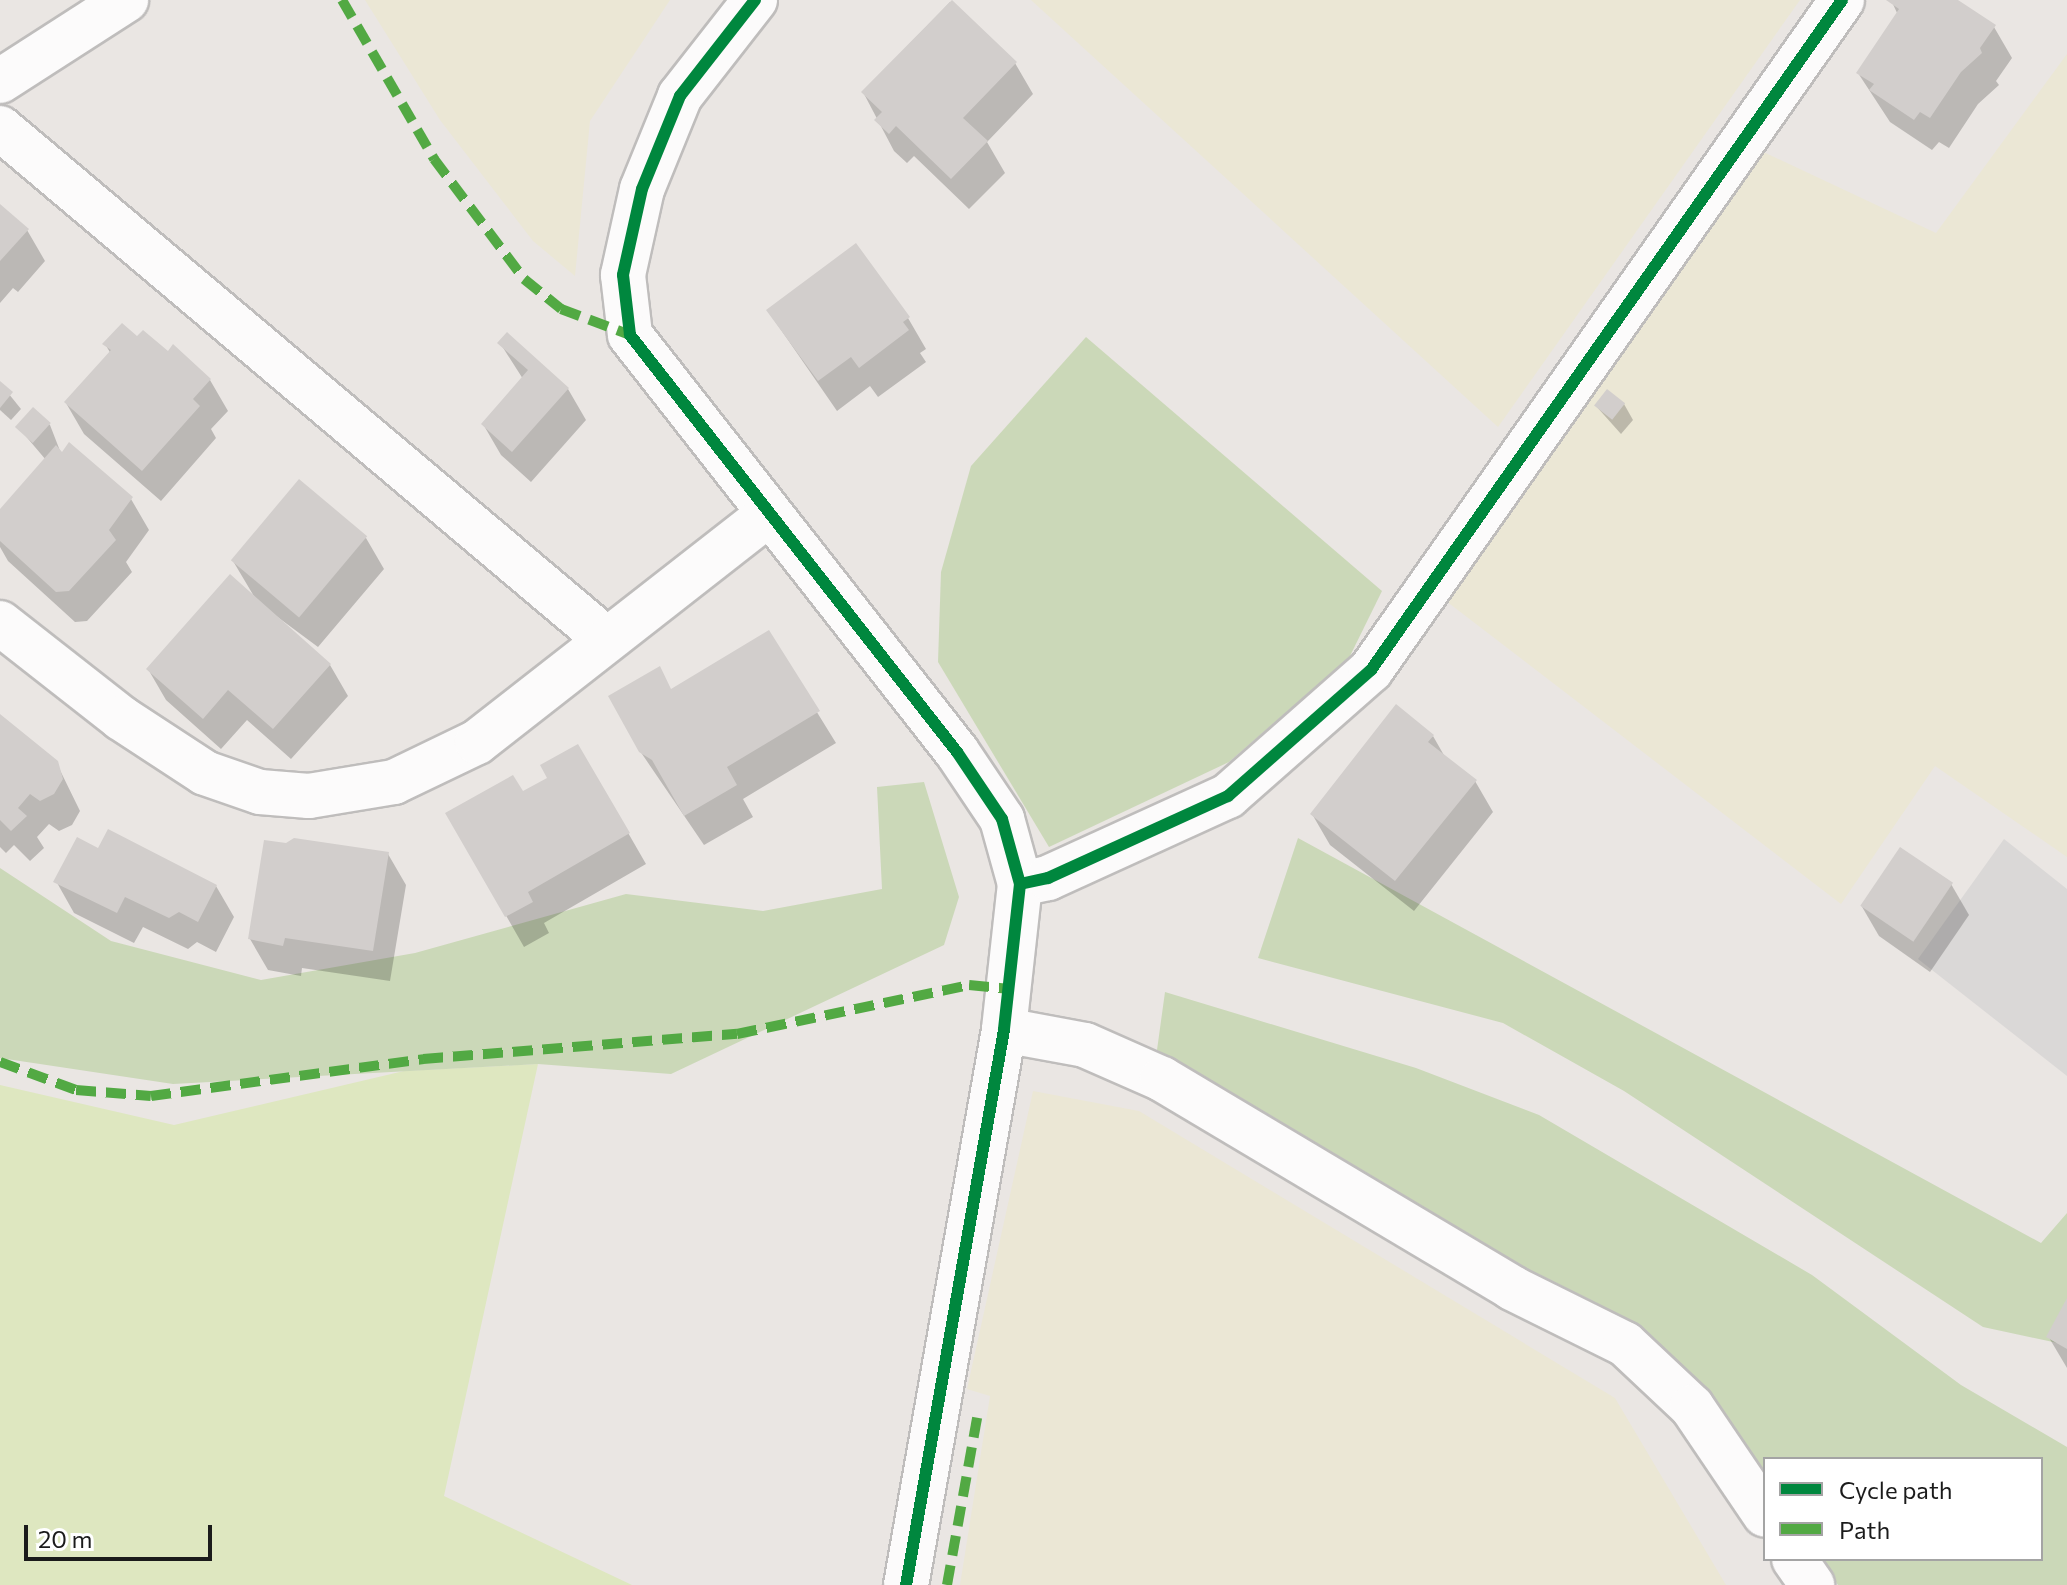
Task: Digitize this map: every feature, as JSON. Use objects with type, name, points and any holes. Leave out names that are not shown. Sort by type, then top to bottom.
[{"type":"street","points":[[0,81],[126,0]]},
{"type":"street","points":[[755,0],[680,96],[642,189],[623,275],[630,335],[965,763],[1002,819],[1020,884],[1004,1030],[906,1585]]},
{"type":"street","points":[[1020,884],[1048,878],[1228,796],[1371,670],[1842,0]]},
{"type":"street","points":[[0,128],[606,639]]},
{"type":"street","points":[[0,623],[121,718],[205,773],[260,792],[309,796],[394,782],[477,742],[768,515]]},
{"type":"street","points":[[1004,1030],[1085,1045],[1162,1079],[1512,1288],[1625,1344],[1692,1407],[1763,1512]]},
{"type":"street","points":[[1795,1561],[1812,1585]]},
{"type":"shaded area","points":[[365,0],[670,0],[590,121],[575,276],[533,241],[440,120]]},
{"type":"shaded area","points":[[1031,0],[1800,0],[1498,427]]},
{"type":"shaded area","points":[[2067,54],[2067,857],[1935,766],[1841,904],[1446,601],[1757,149],[1936,233]]},
{"type":"shaded area","points":[[2004,839],[2067,889],[2067,1076],[1918,959]]},
{"type":"shaded area","points":[[1033,1091],[1139,1111],[1615,1398],[1726,1585],[960,1585],[990,1396],[967,1389]]},
{"type":"green space","points":[[1086,337],[1382,591],[1349,658],[1229,762],[1049,847],[938,662],[941,572],[971,466]]},
{"type":"green space","points":[[924,782],[959,897],[944,945],[671,1074],[538,1064],[173,1084],[0,1058],[0,868],[111,941],[261,980],[415,953],[626,894],[763,911],[882,889],[877,787]]},
{"type":"green space","points":[[1298,838],[2041,1243],[2067,1213],[2067,1345],[1983,1327],[1624,1091],[1503,1023],[1258,958]]},
{"type":"green space","points":[[1165,992],[1416,1068],[1539,1115],[1812,1275],[1961,1385],[2067,1447],[2067,1585],[1838,1585],[1821,1561],[2043,1561],[2043,1457],[1763,1457],[1763,1477],[1670,1354],[1157,1050]]},
{"type":"green space","points":[[538,1064],[444,1496],[632,1585],[0,1585],[0,1085],[174,1125],[404,1071]]},
{"type":"building","points":[[952,0],[1017,62],[963,118],[988,141],[951,179],[896,126],[889,134],[874,120],[882,112],[861,92]]},
{"type":"building","points":[[1886,0],[1958,0],[1996,25],[1980,48],[1982,53],[1961,72],[1930,118],[1920,112],[1914,120],[1869,90],[1874,84],[1856,73],[1899,9]]},
{"type":"building","points":[[0,204],[29,229],[0,261]]},
{"type":"building","points":[[856,243],[910,317],[903,322],[909,330],[859,368],[851,357],[818,381],[766,310]]},
{"type":"building","points":[[122,323],[137,336],[143,330],[168,351],[173,344],[211,379],[193,399],[200,406],[142,471],[64,402],[111,350],[102,344]]},
{"type":"building","points":[[507,332],[569,388],[512,452],[481,424],[528,370],[497,343]]},
{"type":"building","points":[[0,381],[13,392],[0,408]]},
{"type":"building","points":[[1607,389],[1625,403],[1612,420],[1594,406]]},
{"type":"building","points":[[33,407],[51,423],[33,443],[15,427]]},
{"type":"building","points":[[69,442],[133,497],[109,530],[116,540],[69,591],[56,592],[0,541],[0,509],[56,445],[62,452]]},
{"type":"building","points":[[299,479],[367,536],[299,617],[231,560]]},
{"type":"building","points":[[230,574],[331,664],[273,729],[228,690],[203,719],[146,669]]},
{"type":"building","points":[[769,630],[820,711],[727,767],[737,785],[684,816],[652,760],[639,752],[608,696],[660,666],[671,689]]},
{"type":"building","points":[[1396,704],[1434,735],[1428,742],[1477,780],[1395,881],[1310,814]]},
{"type":"building","points":[[0,714],[58,761],[63,779],[54,794],[40,801],[30,794],[18,808],[27,816],[11,831],[0,820]]},
{"type":"building","points":[[578,744],[630,833],[528,892],[533,902],[505,917],[445,813],[513,775],[523,791],[547,778],[540,765]]},
{"type":"building","points":[[108,829],[217,885],[198,922],[179,912],[169,918],[125,897],[117,913],[53,882],[77,837],[98,848]]},
{"type":"building","points":[[294,838],[389,852],[373,951],[285,938],[283,946],[248,939],[264,840],[286,843]]},
{"type":"building","points":[[1900,847],[1953,883],[1913,942],[1860,906]]},
{"type":"building","points":[[2067,1298],[2067,1349],[2046,1337]]},
{"type":"marked path","points":[[342,0],[434,159],[524,279],[561,309],[630,335]]},
{"type":"marked path","points":[[0,1062],[76,1090],[151,1096],[423,1059],[737,1034],[969,985],[1010,989]]},
{"type":"marked path","points":[[947,1585],[978,1413]]},
{"type":"cycle path","points":[[755,0],[680,96],[642,189],[623,275],[630,335],[957,752],[1002,819],[1020,884],[1004,1030],[906,1585]]},
{"type":"cycle path","points":[[1020,884],[1048,878],[1228,796],[1371,670],[1842,0]]}]
